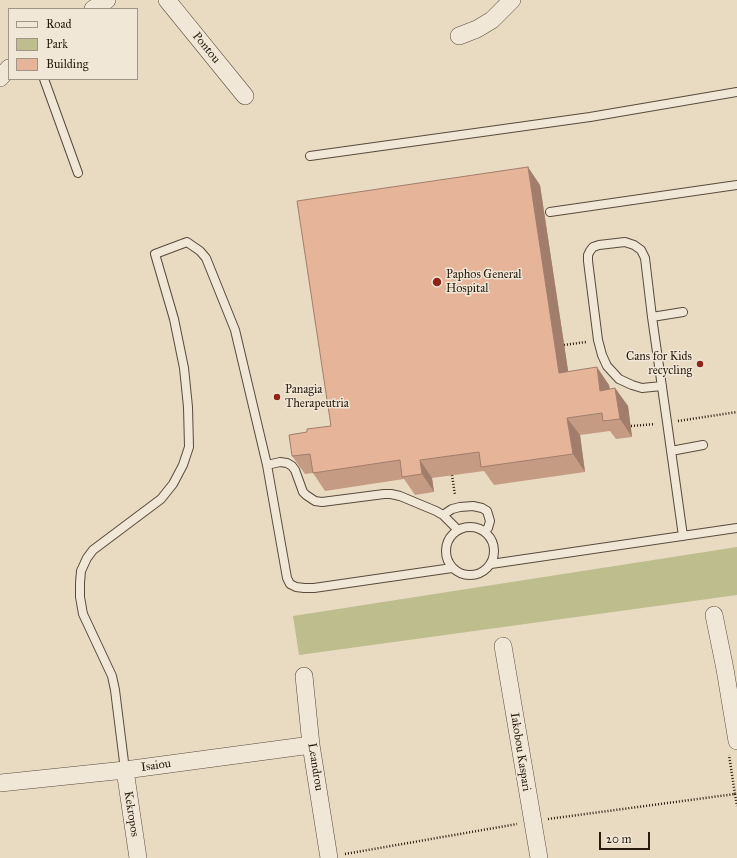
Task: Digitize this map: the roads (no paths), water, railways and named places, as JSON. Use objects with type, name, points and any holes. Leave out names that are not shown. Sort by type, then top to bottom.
[{"type":"street","points":[[95,8],[107,0]]},
{"type":"street","name":"Pontou","points":[[167,0],[245,96]]},
{"type":"street","points":[[459,36],[477,29],[492,20],[512,0]]},
{"type":"street","points":[[0,78],[8,69]]},
{"type":"street","points":[[714,615],[724,664],[732,744]]},
{"type":"street","name":"Iakobou Kaspari","points":[[503,646],[539,858]]},
{"type":"street","name":"Leandrou","points":[[304,676],[311,745],[329,857]]},
{"type":"street","name":"Isaiou","points":[[0,783],[125,770],[311,745]]},
{"type":"street","name":"Kekropos","points":[[125,770],[138,858]]},
{"type":"lane","points":[[44,80],[78,173]]},
{"type":"lane","points":[[310,156],[590,117],[737,92]]},
{"type":"lane","points":[[550,212],[737,185]]},
{"type":"lane","points":[[125,770],[112,676],[83,614],[80,597],[80,583],[84,564],[93,550],[161,499],[173,484],[183,465],[189,447],[188,407],[184,368],[174,319],[156,254],[187,242],[200,251],[206,258],[235,330],[267,465],[287,578],[290,584],[296,587],[314,588],[452,568]]},
{"type":"lane","points":[[662,386],[642,388],[632,385],[619,379],[607,366],[598,340],[588,260],[590,251],[593,247],[624,242],[634,245],[641,250],[645,258],[683,536]]},
{"type":"lane","points":[[652,316],[683,312]]},
{"type":"lane","points":[[671,451],[703,445]]},
{"type":"lane","points":[[267,465],[280,462],[287,463],[292,466],[295,470],[303,492],[315,501],[322,502],[391,494],[400,496],[436,511],[443,515],[458,530]]},
{"type":"lane","points":[[443,515],[457,508],[473,506],[482,508],[487,511],[490,521],[488,528],[484,531]]},
{"type":"lane","points":[[467,527],[476,527],[484,531],[494,546],[494,555],[491,564],[486,570],[480,574],[472,576],[458,573],[452,568],[447,561],[445,553],[449,538],[453,533],[467,527]]},
{"type":"lane","points":[[491,564],[737,528]]},
{"type":"place","name":"Paphos General Hospital","points":[[437,282]]},
{"type":"place","name":"Cans for Kids recycling","points":[[700,364]]},
{"type":"place","name":"Panagia Therapeutria","points":[[277,397]]}]
